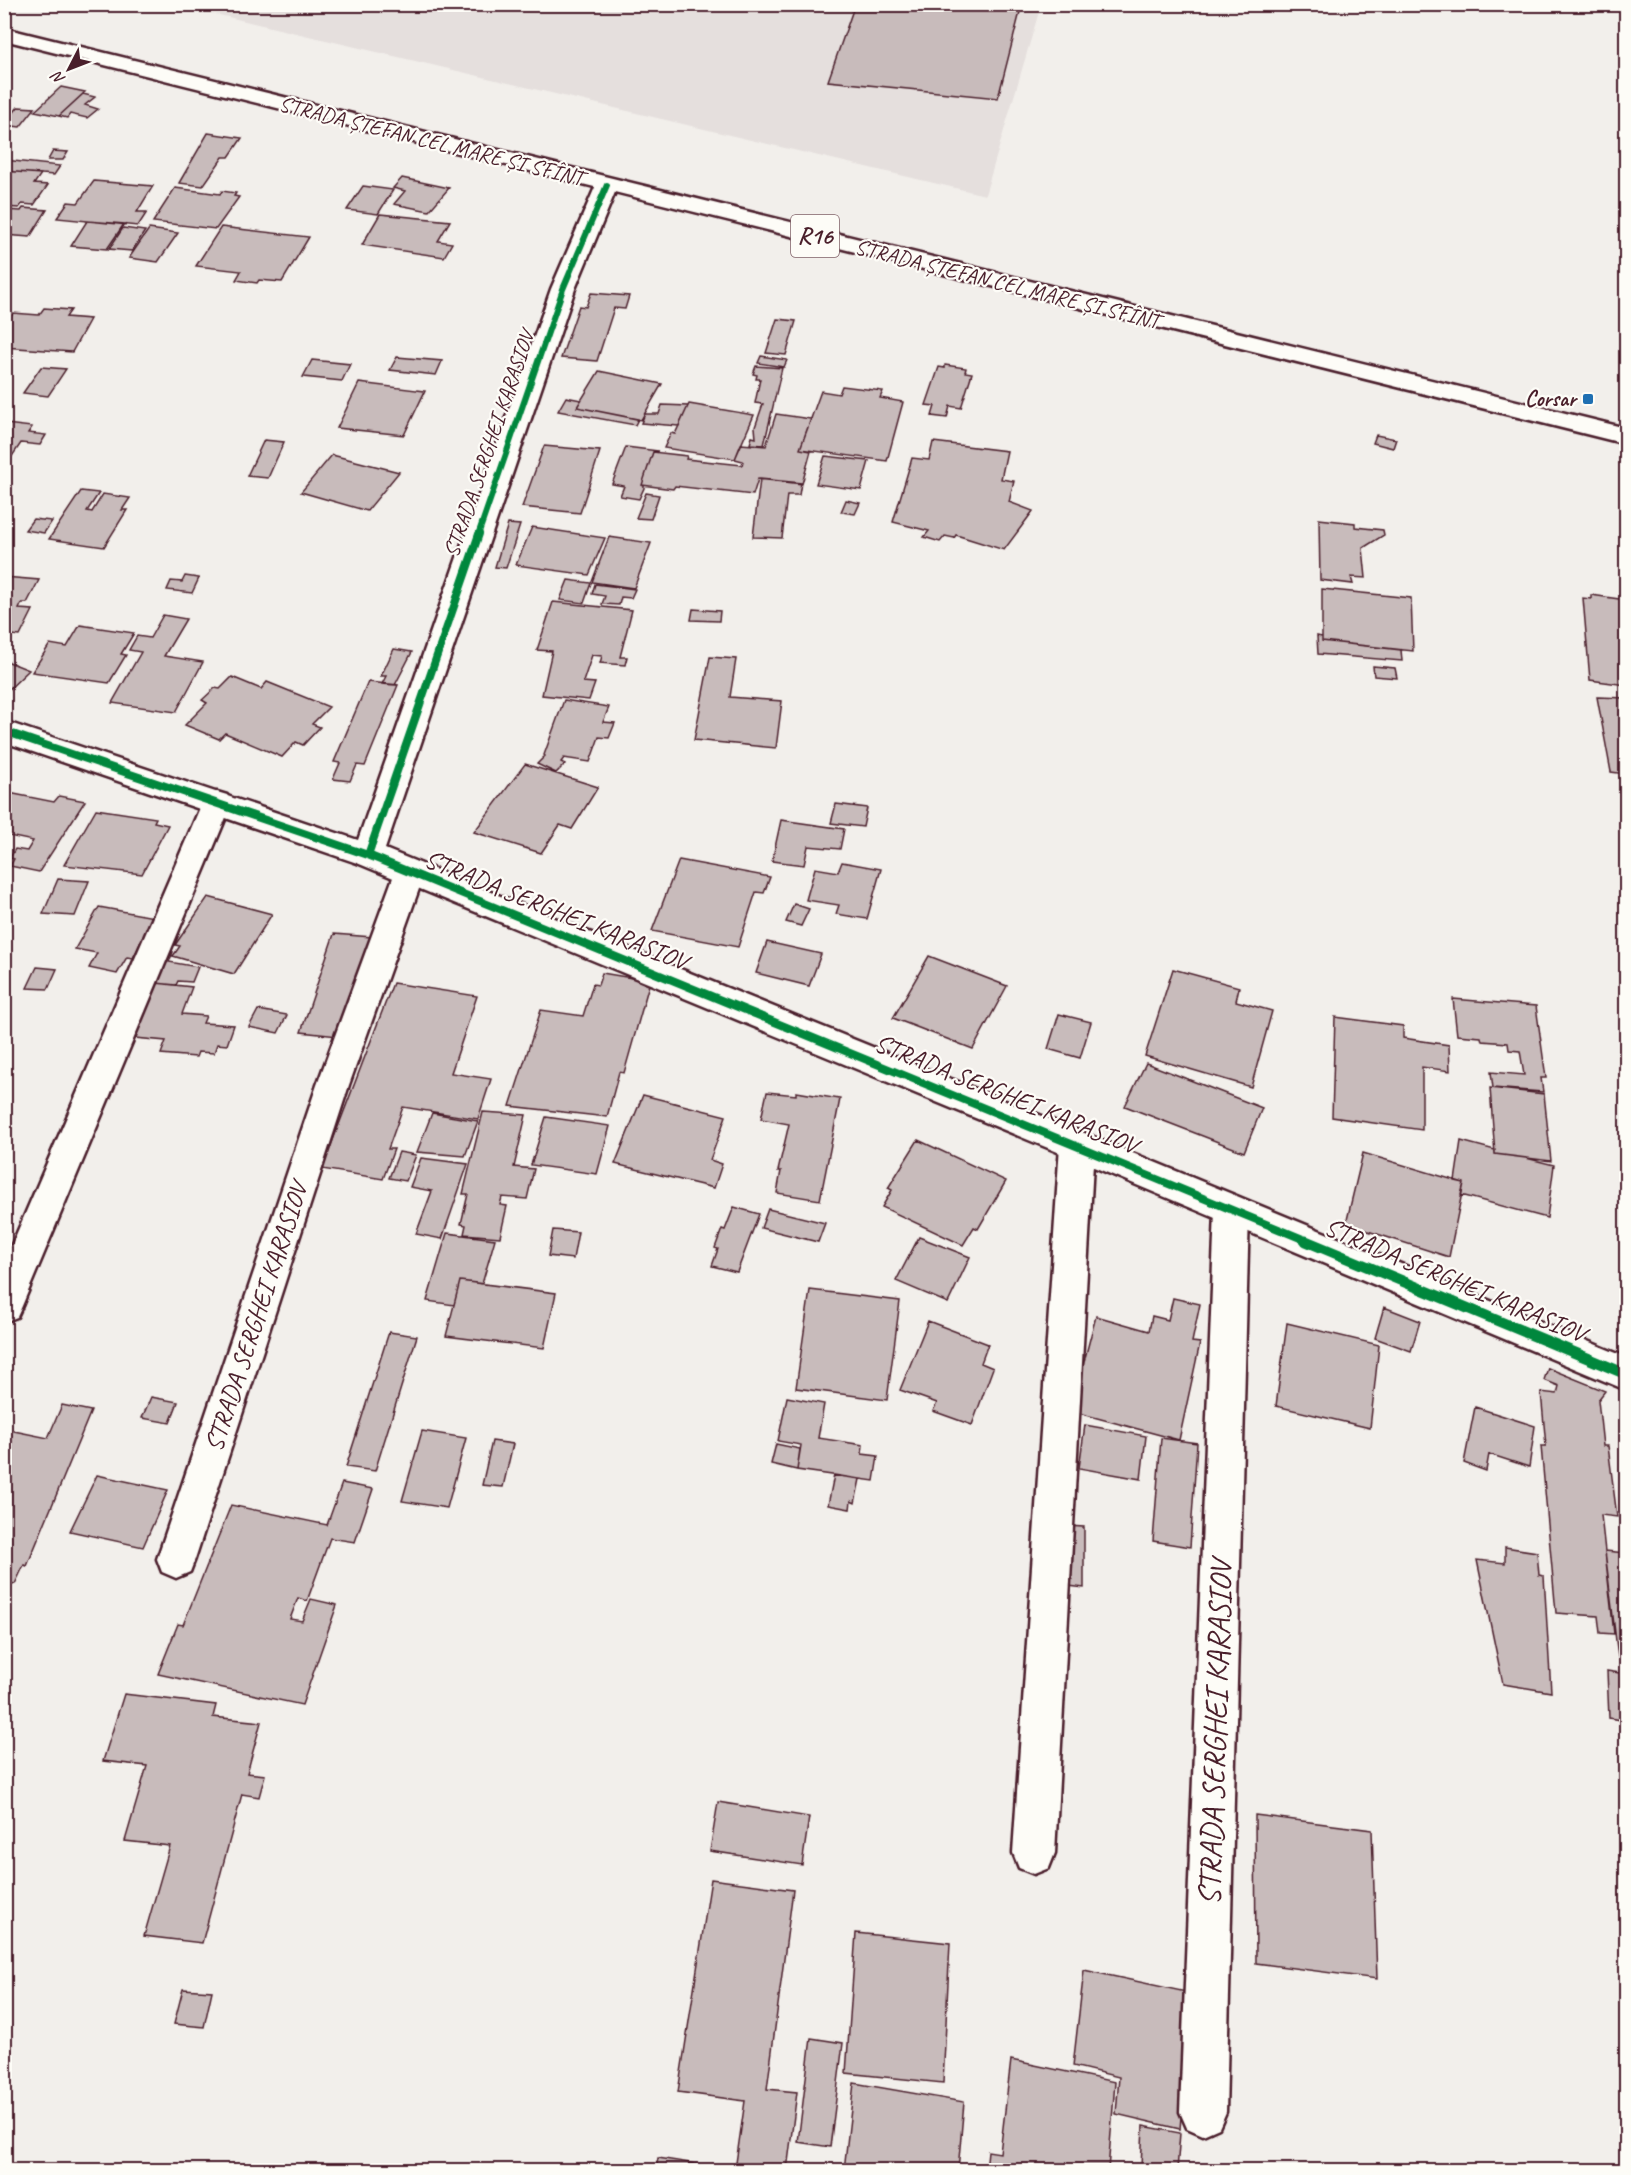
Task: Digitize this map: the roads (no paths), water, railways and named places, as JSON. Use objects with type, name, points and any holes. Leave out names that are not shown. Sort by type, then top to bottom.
[{"type":"street","name":"STRADA ȘTEFAN CEL MARE ȘI SFÎNT","points":[[4,34],[1626,436]]},
{"type":"street","name":"STRADA SERGHEI KARASIOV","points":[[368,855],[563,289],[607,185]]},
{"type":"street","name":"STRADA SERGHEI KARASIOV","points":[[4,731],[368,855],[1077,1145],[1626,1374]]},
{"type":"street","points":[[4,1306],[217,803]]},
{"type":"street","name":"STRADA SERGHEI KARASIOV","points":[[176,1559],[333,1085],[410,872]]},
{"type":"street","name":"STRADA SERGHEI KARASIOV","points":[[1035,1853],[1077,1145]]},
{"type":"street","name":"STRADA SERGHEI KARASIOV","points":[[1203,2112],[1232,1211]]},
{"type":"place","name":"Corsar","points":[[1588,399]]}]
